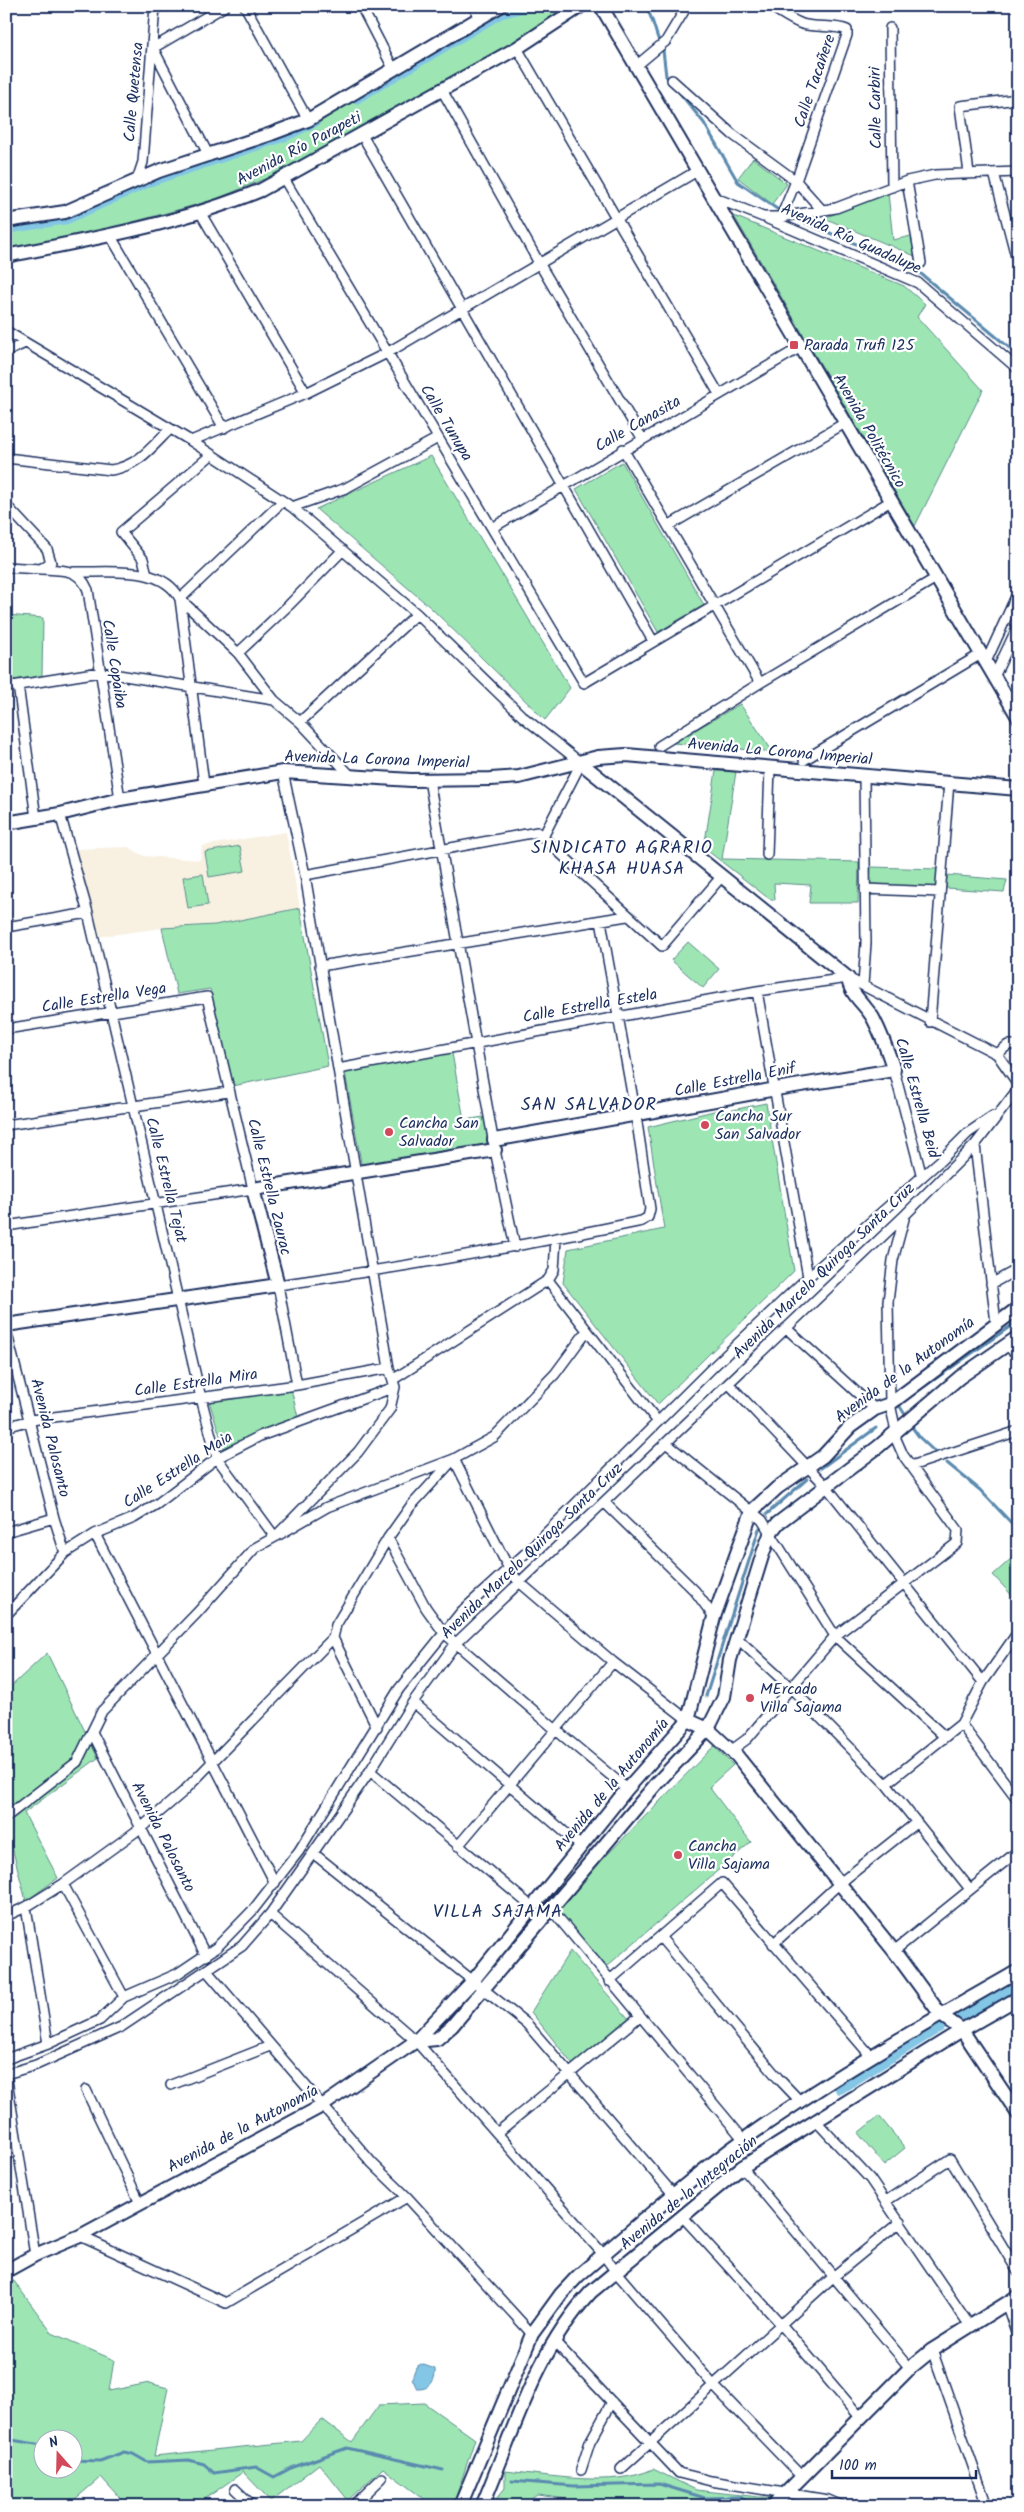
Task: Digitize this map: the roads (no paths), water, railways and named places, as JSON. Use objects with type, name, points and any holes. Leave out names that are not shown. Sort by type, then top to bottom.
[{"type":"street","name":"Calle Quetensa","points":[[137,180],[143,162],[155,6]]},
{"type":"street","points":[[209,156],[153,48],[225,6]]},
{"type":"street","points":[[245,6],[308,120]]},
{"type":"street","points":[[361,6],[394,70]]},
{"type":"street","points":[[473,6],[480,18]]},
{"type":"street","name":"Avenida Río Parapeti","points":[[6,221],[65,212],[137,180],[308,120],[500,6]]},
{"type":"street","name":"Avenida Río Parapeti","points":[[6,256],[110,235],[229,203],[362,135],[517,48],[581,6]]},
{"type":"street","name":"Avenida Politécnico","points":[[601,6],[1018,717]]},
{"type":"street","points":[[636,66],[666,41],[687,6]]},
{"type":"street","name":"Calle Tacañere","points":[[770,6],[802,24],[847,30],[847,35],[796,181],[781,217]]},
{"type":"street","name":"Calle Carbiri","points":[[890,28],[892,187]]},
{"type":"street","points":[[517,48],[719,394]]},
{"type":"street","points":[[672,80],[732,134],[796,181],[822,210]]},
{"type":"street","points":[[442,90],[539,263],[642,438]]},
{"type":"street","points":[[969,173],[960,106],[1018,99]]},
{"type":"street","points":[[362,135],[653,640],[891,500]]},
{"type":"street","points":[[190,442],[306,393],[387,353],[697,170]]},
{"type":"street","points":[[763,217],[781,217],[822,210],[861,200],[907,181],[935,175],[1018,172]]},
{"type":"street","points":[[994,173],[1018,264]]},
{"type":"street","name":"Calle Tunupa","points":[[283,177],[584,683],[653,640]]},
{"type":"street","points":[[907,181],[921,263]]},
{"type":"street","name":"Avenida Río Guadalupe","points":[[712,197],[796,229],[918,283],[1018,369]]},
{"type":"street","points":[[200,212],[306,393]]},
{"type":"street","points":[[110,235],[224,428]]},
{"type":"street","points":[[6,331],[170,429],[292,506],[417,614],[522,716],[848,978],[930,1022],[997,1054],[1018,1084]]},
{"type":"street","points":[[6,352],[25,343]]},
{"type":"street","name":"Calle Canasita","points":[[492,528],[623,449],[801,347]]},
{"type":"street","points":[[668,526],[845,423]]},
{"type":"street","points":[[6,458],[111,470],[124,468],[134,464],[170,429]]},
{"type":"street","points":[[292,506],[346,488],[438,438]]},
{"type":"street","points":[[623,449],[760,683]]},
{"type":"street","points":[[147,574],[143,559],[120,532],[211,455]]},
{"type":"street","points":[[180,599],[283,500]]},
{"type":"street","points":[[6,505],[51,556],[51,562],[42,569]]},
{"type":"street","points":[[238,653],[344,550]]},
{"type":"street","points":[[6,567],[74,572],[147,574],[174,588],[180,599],[238,653],[274,700],[300,722],[350,776]]},
{"type":"street","name":"Calle Copaiba","points":[[74,572],[84,579],[88,590],[120,799]]},
{"type":"street","points":[[659,746],[936,578]]},
{"type":"street","points":[[804,760],[983,658],[1018,592]]},
{"type":"street","points":[[180,599],[204,784]]},
{"type":"street","points":[[300,722],[417,614]]},
{"type":"street","points":[[994,677],[1018,626]]},
{"type":"street","points":[[6,687],[100,672],[274,700]]},
{"type":"street","points":[[18,685],[36,818]]},
{"type":"street","name":"Avenida La Corona Imperial","points":[[6,823],[60,814],[120,799],[283,772],[429,780],[519,777],[581,763],[598,757],[626,756],[770,766],[1018,789]]},
{"type":"street","points":[[543,837],[581,763]]},
{"type":"street","points":[[767,855],[770,766]]},
{"type":"street","points":[[274,1537],[358,1452],[390,1409],[394,1383],[389,1368],[358,1173],[305,875],[283,772]]},
{"type":"street","points":[[863,985],[865,890],[864,775]]},
{"type":"street","points":[[429,780],[515,1247]]},
{"type":"street","points":[[930,1022],[949,782]]},
{"type":"street","name":"Calle Estrella Tejat","points":[[60,814],[88,913],[132,1106],[180,1301],[201,1398],[217,1458],[274,1537]]},
{"type":"street","points":[[305,875],[537,832],[662,946],[722,876]]},
{"type":"street","points":[[865,890],[940,892]]},
{"type":"street","points":[[6,928],[88,913]]},
{"type":"street","points":[[320,966],[627,916]]},
{"type":"street","points":[[6,1325],[373,1272],[642,1222],[648,1217],[650,1209],[636,1116],[616,1017],[600,921]]},
{"type":"street","name":"Calle Estrella Estela","points":[[338,1069],[757,991],[848,978]]},
{"type":"street","name":"Calle Estrella Beid","points":[[848,978],[852,990],[872,1016],[885,1041],[922,1178]]},
{"type":"street","points":[[757,991],[776,1089],[808,1277]]},
{"type":"street","name":"Calle Estrella Vega","points":[[6,1029],[206,997]]},
{"type":"street","name":"Calle Estrella Zaurac","points":[[206,997],[228,1092],[278,1285],[297,1384]]},
{"type":"street","points":[[997,1054],[1008,1045],[1018,1044]]},
{"type":"street","name":"Calle Estrella Enif","points":[[253,1190],[358,1173],[776,1089],[894,1070]]},
{"type":"street","name":"Avenida Marcelo Quiroga Santa Cruz","points":[[6,2074],[36,2065],[121,2028],[242,1946],[270,1914],[314,1853],[370,1771],[413,1702],[456,1642],[518,1581],[605,1503],[906,1214],[975,1146],[1018,1089]]},
{"type":"street","points":[[6,1125],[228,1092]]},
{"type":"street","name":"Avenida Marcelo Quiroga Santa Cruz","points":[[6,2058],[48,2044],[100,2020],[124,1998],[177,1974],[206,1956],[253,1910],[275,1883],[304,1843],[399,1689],[461,1612],[508,1567],[528,1551],[808,1277],[922,1178],[968,1132],[998,1114]]},
{"type":"street","points":[[975,1146],[996,1323]]},
{"type":"street","points":[[6,1226],[253,1190]]},
{"type":"street","points":[[732,1750],[747,1739],[835,1636],[956,1543],[958,1530],[898,1447],[890,1404],[888,1302],[895,1250],[899,1231],[906,1214]]},
{"type":"street","points":[[556,1239],[554,1270],[548,1280],[586,1332],[658,1422]]},
{"type":"street","points":[[991,1284],[1018,1269]]},
{"type":"street","name":"Calle Estrella Maia","points":[[6,1615],[65,1553],[95,1534],[134,1518],[157,1504],[217,1458],[260,1436],[306,1420],[394,1383],[548,1280]]},
{"type":"street","name":"Avenida de la Autonomía","points":[[477,1986],[532,1907],[627,1789],[688,1720],[714,1617],[752,1511],[777,1488],[822,1456],[850,1428],[875,1409],[890,1404],[1018,1308]]},
{"type":"street","points":[[786,1328],[875,1409]]},
{"type":"street","name":"Avenida Palosanto","points":[[6,1330],[31,1420],[54,1518],[65,1553]]},
{"type":"street","points":[[6,1816],[77,1762],[102,1711],[197,1613],[255,1548],[326,1507],[454,1459],[494,1437],[555,1374],[586,1332]]},
{"type":"street","name":"Avenida de la Autonomía","points":[[6,2271],[35,2255],[80,2236],[322,2106],[416,2041],[477,1986],[551,1909],[657,1783],[708,1729],[724,1697],[730,1660],[762,1553],[771,1532],[778,1522],[896,1431],[953,1383],[1018,1337]]},
{"type":"street","points":[[1007,1345],[1018,1356]]},
{"type":"street","name":"Calle Estrella Mira","points":[[6,1427],[31,1420],[201,1398],[389,1368]]},
{"type":"street","points":[[729,1384],[826,1486],[983,1682]]},
{"type":"street","points":[[910,1466],[1017,1433]]},
{"type":"street","points":[[666,1443],[752,1511],[771,1532],[835,1636],[945,1737]]},
{"type":"street","points":[[6,1916],[26,1908],[63,1884],[142,1827],[212,1762],[333,1638],[336,1625],[388,1538],[410,1507],[454,1459]]},
{"type":"street","points":[[454,1459],[508,1567],[518,1581],[614,1662],[688,1720],[708,1729],[732,1750],[894,1951],[941,2015],[962,2030],[1018,2114]]},
{"type":"street","points":[[605,1503],[695,1591],[714,1617]]},
{"type":"street","points":[[6,1532],[54,1518]]},
{"type":"street","points":[[95,1534],[275,1883]]},
{"type":"street","points":[[388,1538],[426,1608],[444,1633],[627,1789]]},
{"type":"street","points":[[886,1784],[961,1724],[983,1682],[1017,1634]]},
{"type":"street","points":[[333,1638],[377,1727]]},
{"type":"street","points":[[737,1638],[790,1687],[886,1784],[970,1889]]},
{"type":"street","points":[[458,1846],[614,1662]]},
{"type":"street","points":[[413,1702],[582,1847]]},
{"type":"street","points":[[961,1724],[1018,1800]]},
{"type":"street","name":"Avenida Palosanto","points":[[92,1732],[206,1956]]},
{"type":"street","points":[[370,1771],[532,1907]]},
{"type":"street","points":[[773,1944],[840,1883],[917,1822]]},
{"type":"street","points":[[894,1951],[1018,1851]]},
{"type":"street","points":[[314,1853],[477,1986],[527,2024],[674,2195]]},
{"type":"street","points":[[609,1981],[661,1938],[722,1883],[870,2055]]},
{"type":"street","points":[[63,1884],[124,1998]]},
{"type":"street","points":[[26,1908],[48,2044]]},
{"type":"street","points":[[551,1909],[609,1981],[744,2140]]},
{"type":"street","points":[[270,1914],[416,2041],[603,2254],[616,2272],[714,2386],[802,2476]]},
{"type":"street","points":[[661,1938],[778,2078],[800,2101]]},
{"type":"street","points":[[207,1971],[372,2163],[408,2197],[532,2334]]},
{"type":"street","points":[[941,2015],[1018,1971]]},
{"type":"street","name":"Avenida de la Integración","points":[[486,2503],[492,2480],[537,2371],[574,2311],[592,2292],[742,2167],[962,2030],[1018,1998]]},
{"type":"street","name":"Avenida de la Integración","points":[[460,2506],[532,2334],[561,2294],[603,2254],[744,2140],[870,2055],[941,2015]]},
{"type":"street","points":[[497,2133],[640,2016]]},
{"type":"street","points":[[171,2085],[270,2046]]},
{"type":"street","points":[[6,2074],[35,2255]]},
{"type":"street","points":[[86,2090],[140,2203]]},
{"type":"street","points":[[816,2120],[870,2179],[970,2326]]},
{"type":"street","points":[[886,2201],[950,2159],[1018,2272]]},
{"type":"street","points":[[742,2167],[910,2368]]},
{"type":"street","points":[[80,2236],[226,2303],[408,2197]]},
{"type":"street","points":[[682,2216],[780,2323],[860,2417]]},
{"type":"street","points":[[621,2469],[714,2386],[780,2323],[900,2222]]},
{"type":"street","points":[[773,2506],[910,2368],[932,2350],[1018,2296]]},
{"type":"street","points":[[1006,2303],[1018,2336]]},
{"type":"street","points":[[554,2341],[679,2473],[711,2481],[828,2500],[842,2506]]},
{"type":"street","points":[[932,2350],[987,2506]]},
{"type":"street","points":[[580,2470],[590,2442],[612,2402]]},
{"type":"street","points":[[473,2476],[492,2480]]},
{"type":"street","points":[[353,2506],[382,2478]]},
{"type":"street","points":[[235,2489],[253,2506]]},
{"type":"water","points":[[421,2364],[435,2369],[434,2377],[429,2386],[417,2389],[412,2378],[416,2367]]},
{"type":"waterway","points":[[356,99],[500,14],[539,6]]},
{"type":"waterway","points":[[645,6],[652,19],[659,41]]},
{"type":"waterway","points":[[663,50],[666,76],[704,123],[738,182],[777,209]]},
{"type":"waterway","points":[[6,229],[67,219],[154,180],[286,136],[315,122]]},
{"type":"waterway","points":[[796,219],[914,268],[1018,355]]},
{"type":"waterway","points":[[915,1393],[1018,1321]]},
{"type":"waterway","points":[[898,1406],[908,1398]]},
{"type":"waterway","points":[[899,1405],[904,1413]]},
{"type":"waterway","points":[[912,1427],[920,1438],[934,1451]]},
{"type":"waterway","points":[[821,1468],[876,1428]]},
{"type":"waterway","points":[[947,1463],[980,1490],[1018,1530]]},
{"type":"waterway","points":[[767,1514],[807,1479]]},
{"type":"waterway","points":[[706,1696],[759,1529]]},
{"type":"waterway","points":[[951,2021],[1018,1986]]},
{"type":"waterway","points":[[840,2089],[940,2027]]},
{"type":"waterway","points":[[6,2439],[32,2443]]},
{"type":"waterway","points":[[82,2460],[100,2461],[124,2452],[133,2454],[147,2462],[189,2460],[204,2464],[214,2473],[256,2467],[274,2477],[291,2468],[347,2448],[443,2470]]},
{"type":"waterway","points":[[512,2481],[574,2486],[659,2484],[705,2498],[740,2497],[755,2506]]},
{"type":"place","name":"Parada Trufi 125","points":[[794,345]]},
{"type":"place","name":"Cancha Sur San Salvador","points":[[705,1125]]},
{"type":"place","name":"Cancha San Salvador","points":[[389,1132]]},
{"type":"place","name":"MErcado Villa Sajama","points":[[750,1698]]},
{"type":"place","name":"Cancha Villa Sajama","points":[[678,1855]]},
{"type":"district","name":"SINDICATO AGRARIO KHASA HUASA","points":[[622,858]]},
{"type":"district","name":"SAN SALVADOR","points":[[589,1105]]},
{"type":"district","name":"VILLA SAJAMA","points":[[498,1912]]}]
